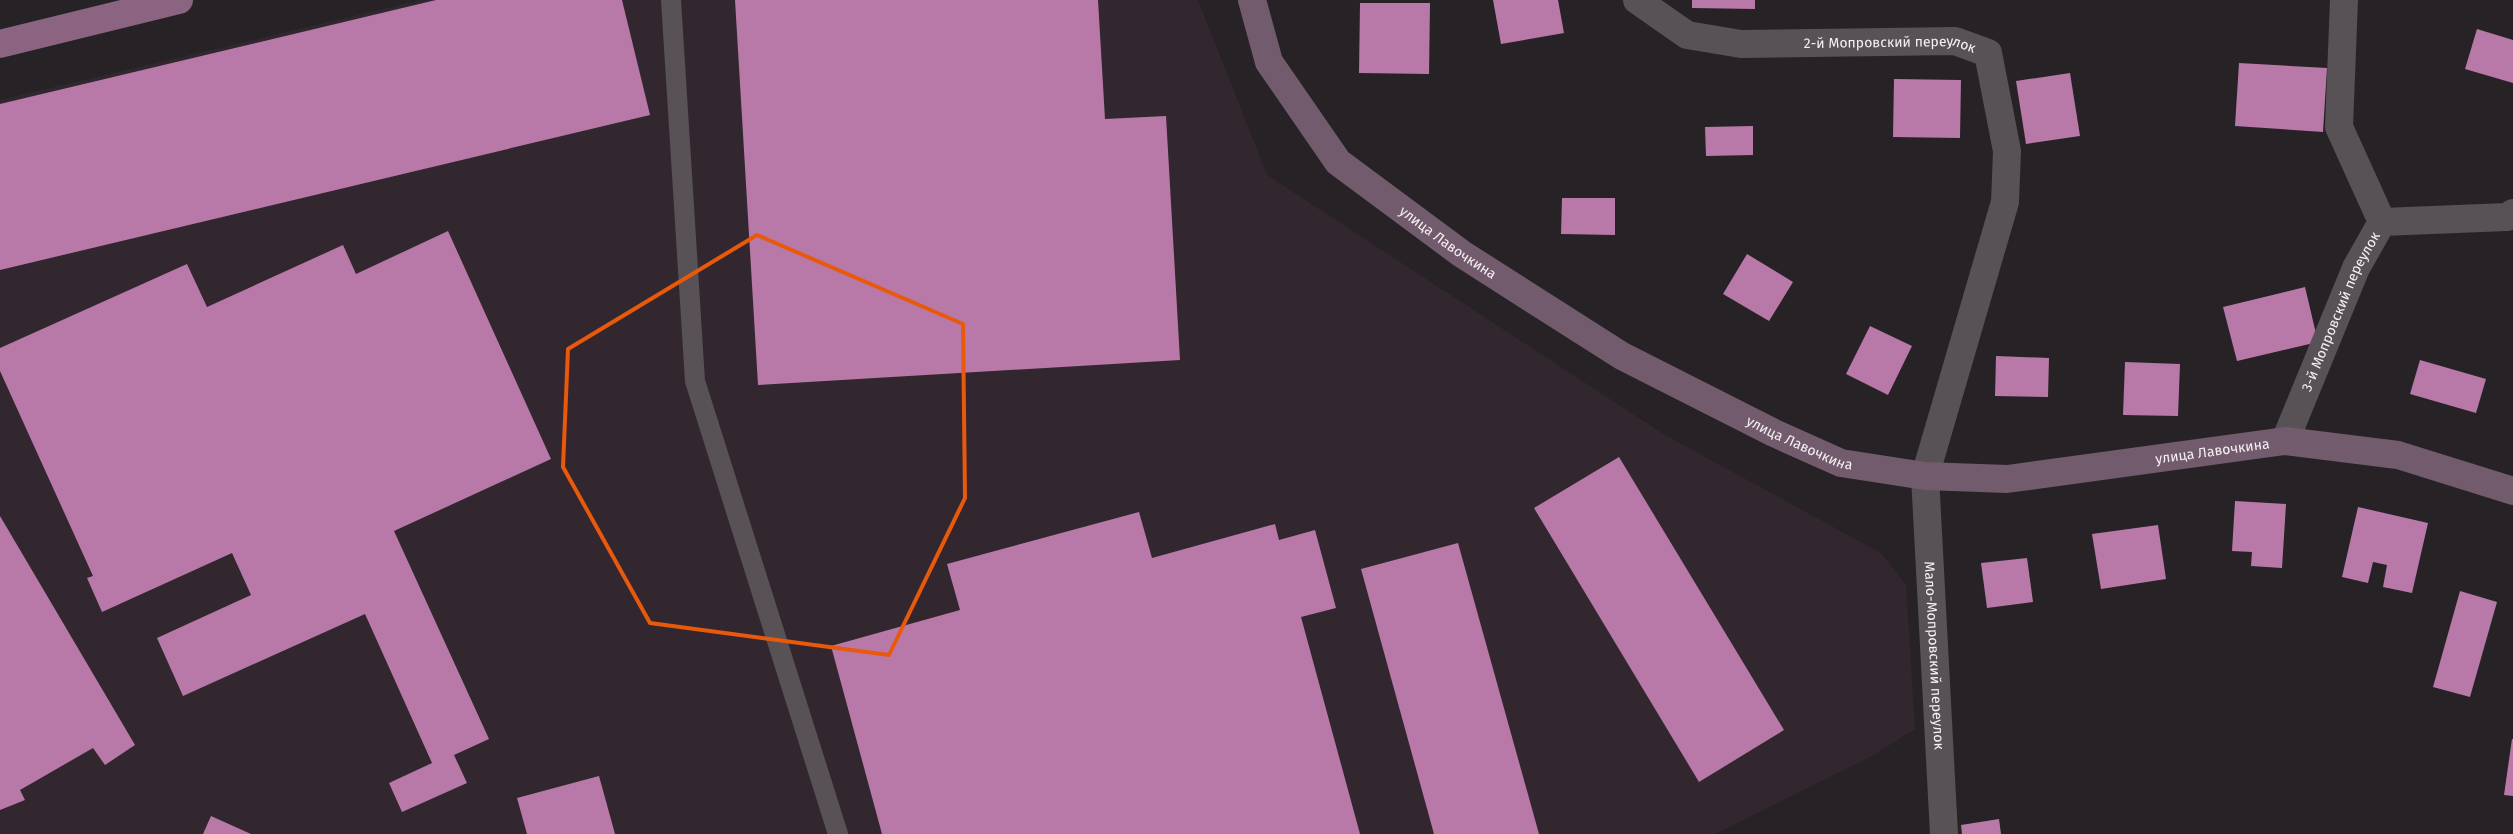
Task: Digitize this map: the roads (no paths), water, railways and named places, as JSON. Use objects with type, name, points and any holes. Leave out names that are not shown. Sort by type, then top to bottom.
[{"type":"main road","points":[[0,44],[179,0]]},
{"type":"main road","name":"улица Лавочкина","points":[[1252,0],[1269,62],[1338,162],[1462,254],[1622,356],[1774,433],[1841,463],[1925,476],[2007,479],[2285,441],[2398,455],[2513,492]]},
{"type":"street","name":"2-й Мопровский переулок","points":[[1637,0],[1687,35],[1740,44],[1955,41],[1988,53],[2007,151],[2005,202],[1925,476]]},
{"type":"street","points":[[2344,0],[2339,127],[2382,222]]},
{"type":"street","name":"3-й Мопровский переулок","points":[[2285,441],[2356,268],[2382,222],[2507,217],[2513,213]]},
{"type":"street","name":"Мало-Мопровский переулок","points":[[1925,476],[1944,834]]},
{"type":"lane","points":[[671,0],[695,381],[838,834]]}]
